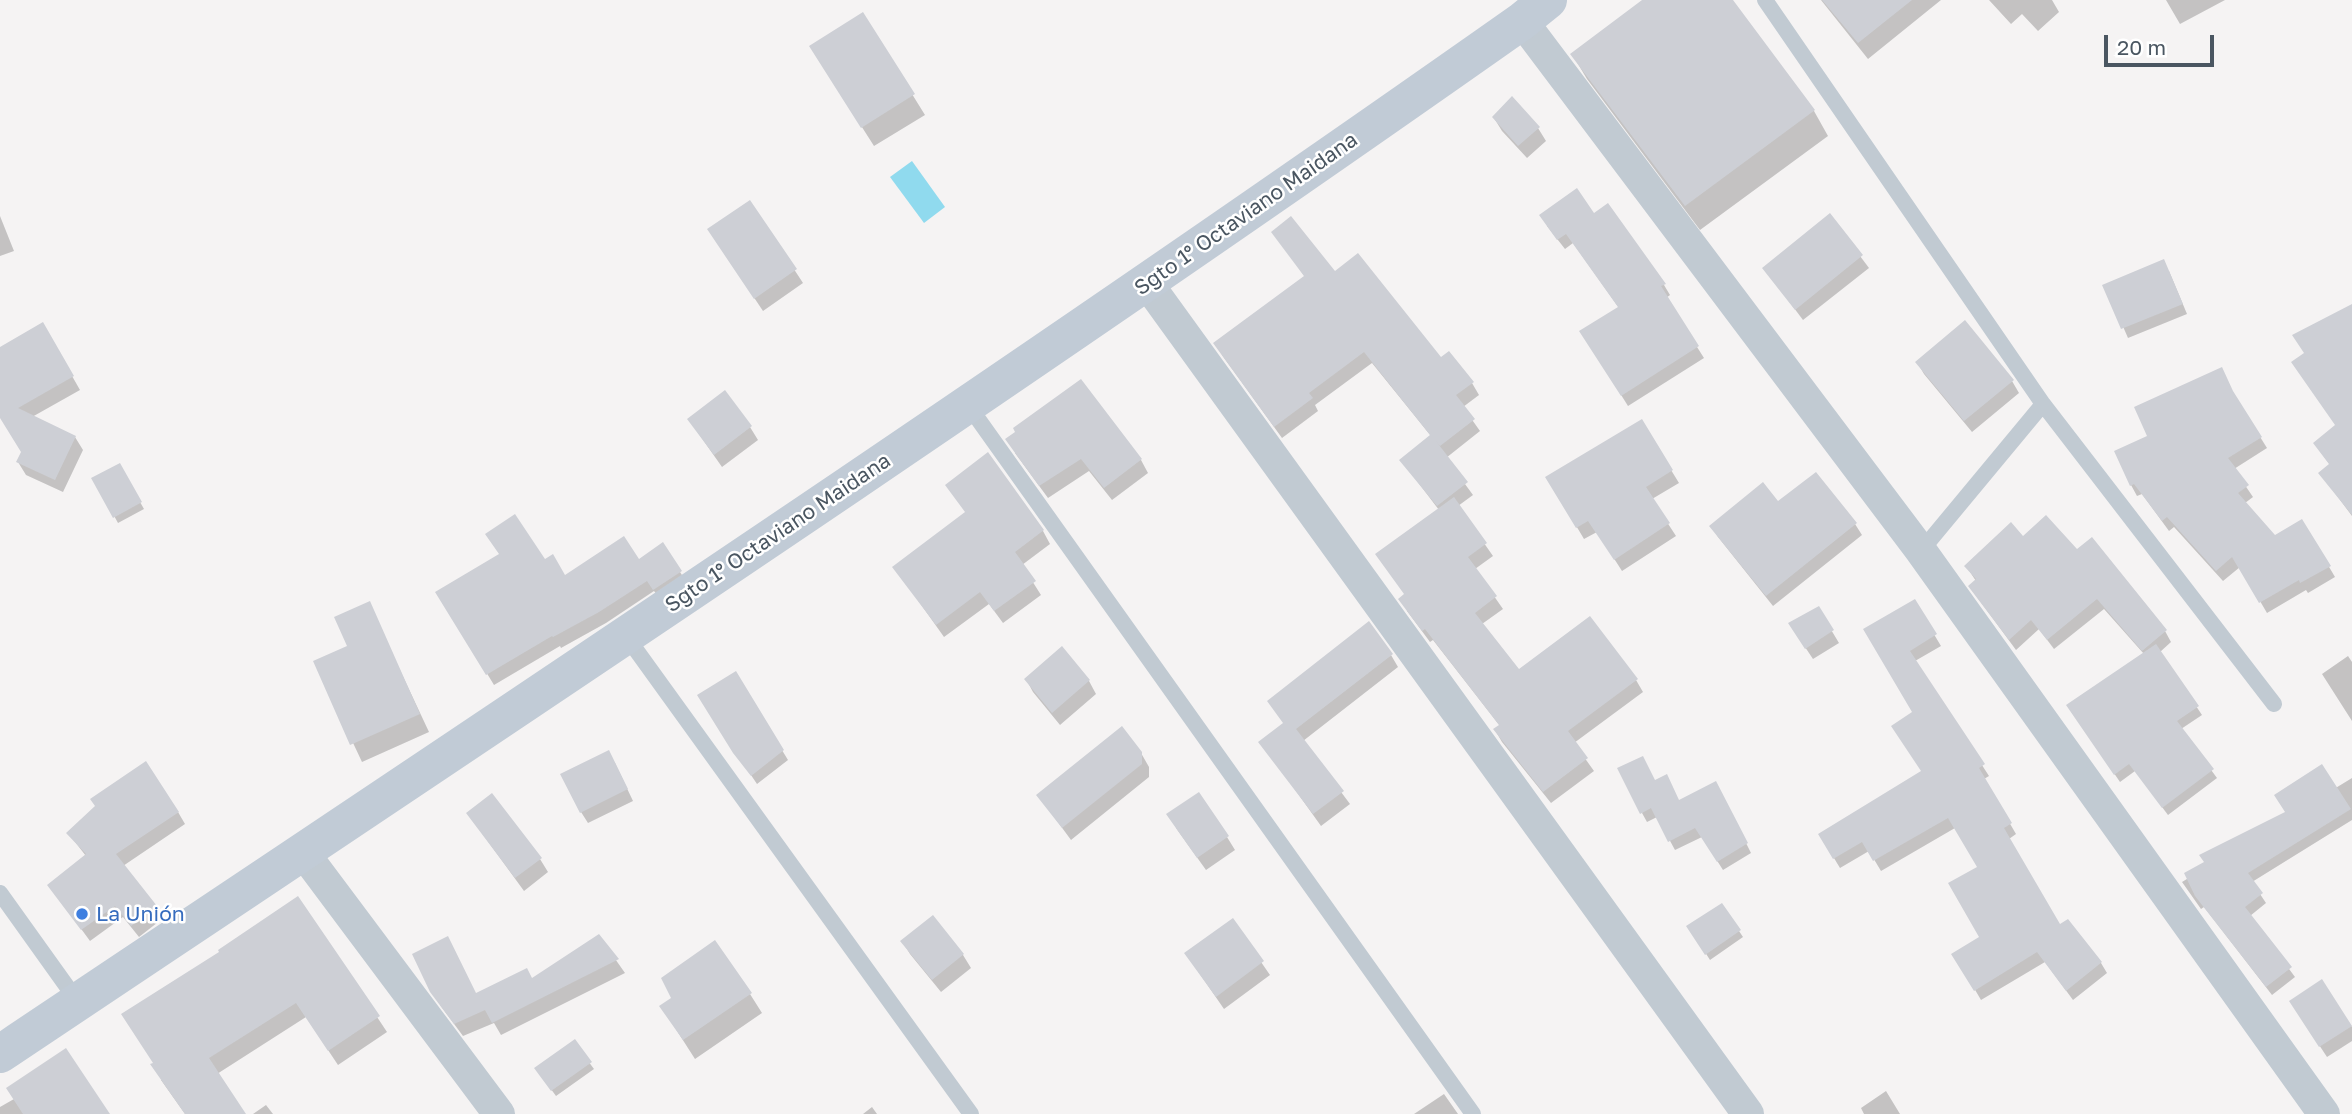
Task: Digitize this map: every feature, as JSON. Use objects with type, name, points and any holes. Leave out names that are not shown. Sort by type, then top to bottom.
[{"type":"main road","name":"Sgto 1° Octaviano Maidana","points":[[0,1054],[968,405],[1147,283],[1535,10]]},
{"type":"street","points":[[1535,10],[2324,1114]]},
{"type":"street","points":[[1147,283],[1748,1114]]},
{"type":"street","points":[[303,852],[499,1114]]},
{"type":"lane","points":[[1765,0],[2043,404],[2274,704]]},
{"type":"lane","points":[[1921,551],[2043,404]]},
{"type":"lane","points":[[968,405],[1473,1114]]},
{"type":"lane","points":[[626,636],[971,1114]]},
{"type":"lane","points":[[0,893],[78,1002]]},
{"type":"water","points":[[912,161],[945,207],[924,223],[890,177]]},
{"type":"building","points":[[1642,0],[1733,0],[1815,110],[1685,206],[1570,54]]},
{"type":"building","points":[[1822,0],[1912,0],[1858,43]]},
{"type":"building","points":[[863,12],[915,94],[861,128],[809,46]]},
{"type":"building","points":[[1512,96],[1540,127],[1518,146],[1492,117]]},
{"type":"building","points":[[1577,188],[1594,213],[1608,203],[1666,284],[1661,286],[1699,346],[1621,396],[1579,331],[1618,307],[1566,234],[1557,240],[1539,215]]},
{"type":"building","points":[[750,200],[797,269],[754,299],[707,229]]},
{"type":"building","points":[[1830,213],[1863,255],[1795,310],[1762,268]]},
{"type":"building","points":[[1291,216],[1335,271],[1358,253],[1441,357],[1449,351],[1474,382],[1456,395],[1475,419],[1440,446],[1435,440],[1468,482],[1437,506],[1399,460],[1430,435],[1364,352],[1309,393],[1313,398],[1274,427],[1213,343],[1304,276],[1271,232]]},
{"type":"building","points":[[2164,259],[2183,304],[2121,329],[2102,285]]},
{"type":"building","points":[[2352,304],[2352,515],[2318,473],[2329,464],[2313,443],[2335,425],[2291,362],[2304,353],[2292,335]]},
{"type":"building","points":[[1965,320],[2014,380],[1964,421],[1915,362]]},
{"type":"building","points":[[43,322],[74,376],[18,408],[76,436],[55,480],[16,462],[21,452],[0,418],[0,347]]},
{"type":"building","points":[[2222,367],[2233,391],[2262,437],[2228,458],[2249,485],[2238,493],[2275,535],[2302,519],[2331,566],[2300,583],[2299,580],[2259,603],[2232,557],[2216,571],[2167,517],[2162,521],[2134,484],[2130,486],[2114,451],[2147,436],[2134,407]]},
{"type":"building","points":[[1081,379],[1142,459],[1104,488],[1081,459],[1039,486],[1005,439],[1015,432],[1013,428]]},
{"type":"building","points":[[725,390],[752,426],[714,455],[687,419]]},
{"type":"building","points":[[1642,419],[1673,470],[1646,487],[1670,523],[1614,560],[1588,521],[1576,528],[1545,477]]},
{"type":"building","points":[[988,452],[1044,530],[1015,552],[1036,581],[994,611],[980,592],[936,625],[892,567],[965,512],[945,485]]},
{"type":"building","points":[[120,463],[142,502],[113,518],[91,478]]},
{"type":"building","points":[[1816,472],[1857,523],[1766,596],[1709,526],[1763,482],[1778,501]]},
{"type":"building","points":[[1454,497],[1487,543],[1468,557],[1497,596],[1475,613],[1519,669],[1590,616],[1638,679],[1568,731],[1588,758],[1543,792],[1493,729],[1499,725],[1425,629],[1422,631],[1398,599],[1404,594],[1375,554]]},
{"type":"building","points":[[515,514],[545,559],[553,554],[565,575],[624,536],[639,559],[663,542],[682,571],[653,590],[647,581],[599,612],[486,675],[435,592],[499,554],[485,534]]},
{"type":"building","points":[[2046,515],[2077,549],[2092,537],[2167,630],[2142,651],[2097,599],[2047,640],[2031,620],[2009,640],[1968,586],[1976,579],[1964,566],[2011,522],[2023,536]]},
{"type":"building","points":[[1915,599],[1937,634],[1910,651],[1985,764],[1979,768],[2012,823],[2004,828],[2060,924],[2068,919],[2102,962],[2066,991],[2037,952],[1974,991],[1951,954],[1979,937],[1948,883],[1977,867],[1948,818],[1873,861],[1862,842],[1833,859],[1818,834],[1921,771],[1891,726],[1912,712],[1863,629]]},
{"type":"building","points":[[370,601],[420,714],[350,745],[313,661],[347,646],[334,617]]},
{"type":"building","points":[[1819,606],[1834,630],[1805,649],[1788,623]]},
{"type":"building","points":[[1369,621],[1393,654],[1296,729],[1344,791],[1313,814],[1258,742],[1283,723],[1267,701]]},
{"type":"building","points":[[2156,644],[2199,706],[2177,721],[2214,769],[2162,808],[2129,764],[2114,775],[2066,705]]},
{"type":"building","points":[[1062,646],[1090,680],[1052,713],[1024,679]]},
{"type":"building","points":[[736,671],[784,750],[751,776],[733,753],[697,695]]},
{"type":"building","points":[[1122,726],[1142,752],[1142,764],[1062,828],[1036,795]]},
{"type":"building","points":[[609,750],[628,789],[580,813],[560,774]]},
{"type":"building","points":[[1643,756],[1655,780],[1667,774],[1679,800],[1716,781],[1748,843],[1717,862],[1695,828],[1668,842],[1651,808],[1640,814],[1617,768]]},
{"type":"building","points":[[146,761],[179,812],[116,854],[157,906],[131,926],[115,906],[81,930],[47,885],[86,854],[66,833],[95,806],[90,799]]},
{"type":"building","points":[[2322,764],[2351,809],[2248,873],[2263,893],[2245,907],[2292,967],[2266,987],[2195,896],[2184,873],[2204,862],[2199,855],[2285,812],[2274,795]]},
{"type":"building","points":[[1199,792],[1229,836],[1197,858],[1166,814]]},
{"type":"building","points":[[492,793],[542,858],[515,878],[466,813]]},
{"type":"building","points":[[298,896],[380,1016],[328,1051],[296,1003],[209,1058],[246,1114],[185,1114],[150,1064],[153,1063],[121,1014],[219,952],[218,950]]},
{"type":"building","points":[[1722,903],[1741,930],[1705,955],[1686,926]]},
{"type":"building","points":[[933,915],[964,954],[932,980],[900,941]]},
{"type":"building","points":[[1233,918],[1264,961],[1216,997],[1184,953]]},
{"type":"building","points":[[599,934],[619,959],[492,1023],[485,1010],[454,1024],[430,992],[412,954],[448,936],[476,993],[527,968],[532,978]]},
{"type":"building","points":[[715,940],[752,993],[683,1040],[659,1006],[671,998],[661,978]]},
{"type":"building","points":[[2322,979],[2352,1026],[2319,1047],[2289,1001]]},
{"type":"building","points":[[575,1039],[592,1062],[551,1091],[534,1068]]},
{"type":"building","points":[[66,1048],[110,1114],[23,1114],[6,1088]]},
{"type":"place","name":"La Unión","points":[[82,914]]}]
